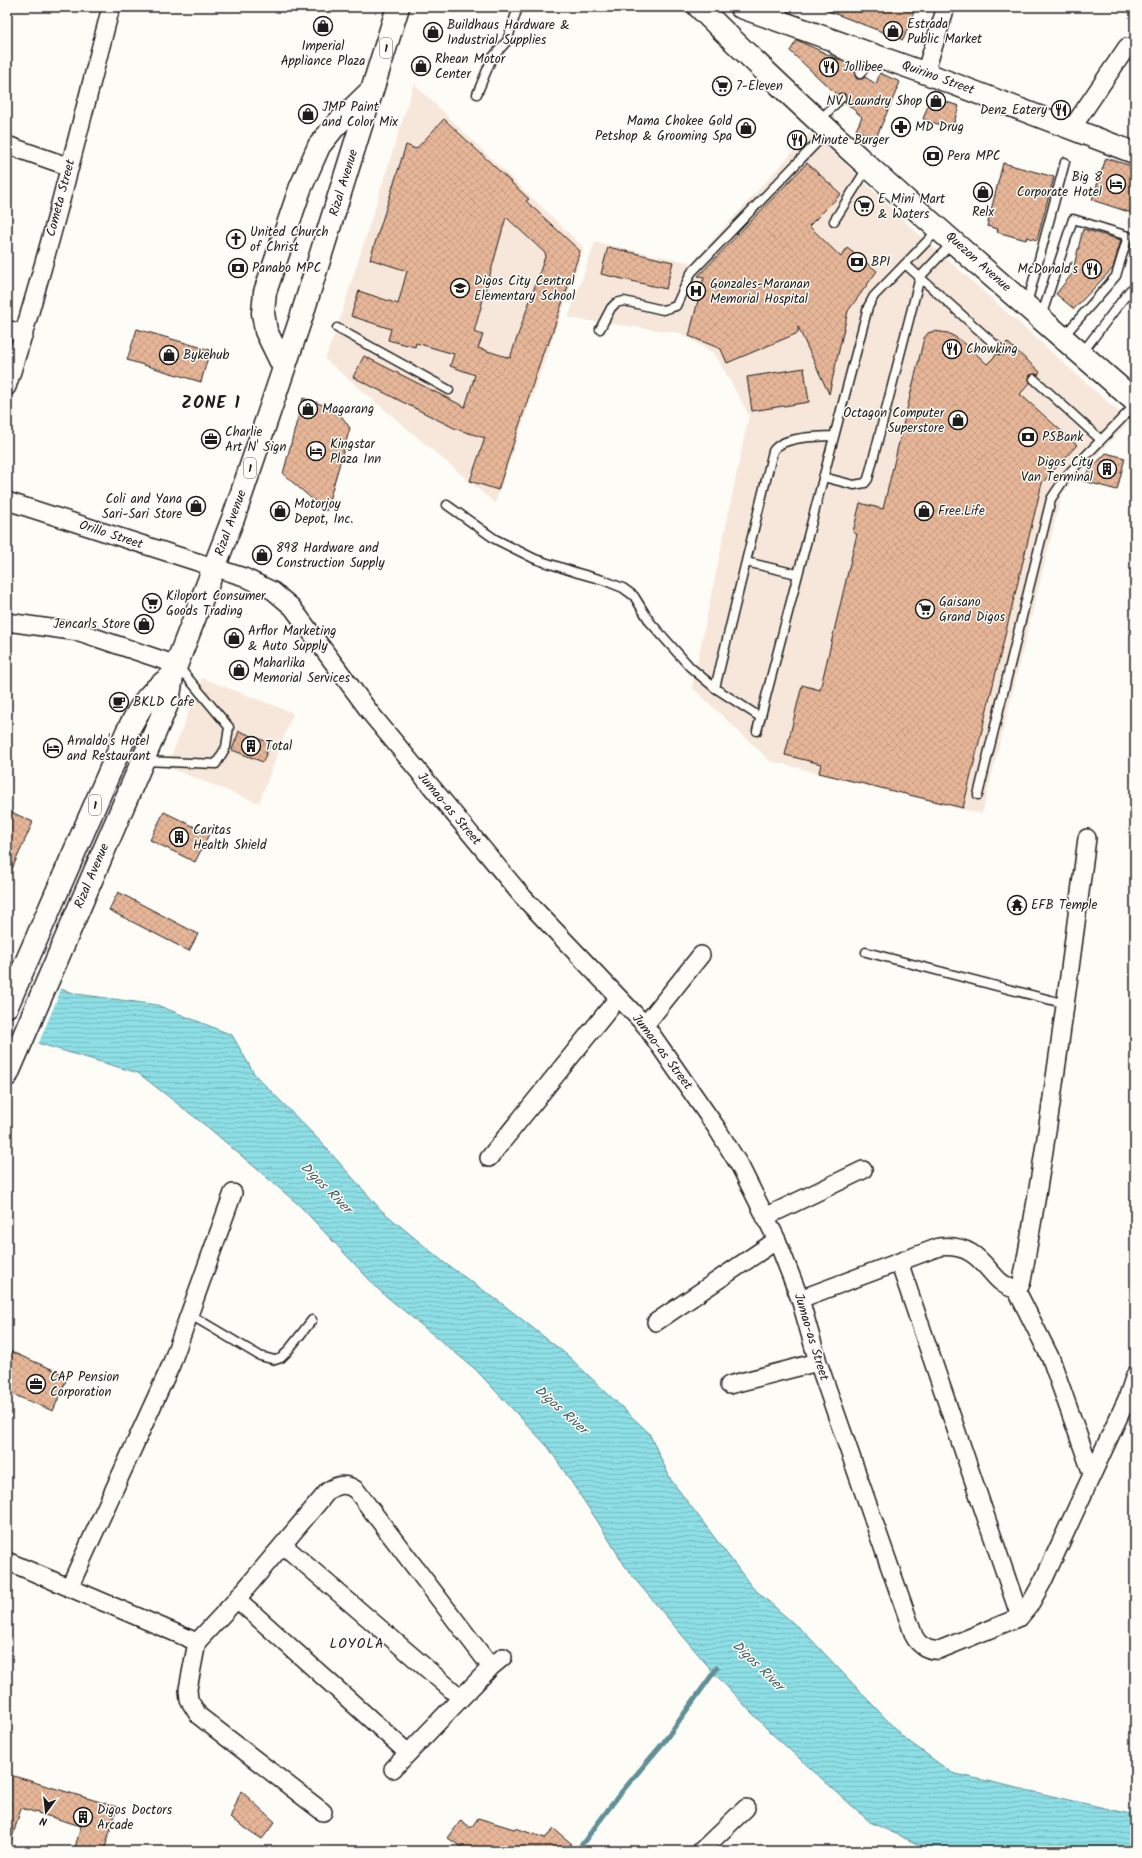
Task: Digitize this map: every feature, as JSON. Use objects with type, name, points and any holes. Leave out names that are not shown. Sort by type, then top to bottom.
[{"type":"main road","name":"Rizal Avenue","points":[[10,1068],[141,760],[168,702],[175,670],[234,516],[284,368],[398,7]]},
{"type":"main road","name":"Quezon Avenue","points":[[699,7],[869,166],[1135,401]]},
{"type":"main road","name":"Rizal Avenue","points":[[284,368],[266,331],[263,313],[265,292],[300,189],[319,146],[335,126],[373,89]]},
{"type":"main road","name":"Rizal Avenue","points":[[7,1005],[140,706],[175,670]]},
{"type":"main road","points":[[7,1005],[32,1016]]},
{"type":"street","name":"Cometa Street","points":[[7,387],[24,334],[70,167],[111,7]]},
{"type":"street","name":"Quirino Street","points":[[740,7],[783,16],[925,73],[1135,153]]},
{"type":"street","points":[[925,73],[946,7]]},
{"type":"street","points":[[1072,128],[1127,47]]},
{"type":"street","points":[[7,145],[70,167]]},
{"type":"street","points":[[7,329],[24,334]]},
{"type":"street","name":"Orillo Street","points":[[7,501],[214,568]]},
{"type":"street","name":"Jumao-as Street","points":[[214,568],[258,582],[273,591],[292,607],[372,715],[522,896],[645,1025],[716,1127],[741,1168],[777,1240],[800,1299],[818,1362],[916,1640],[927,1648],[939,1650],[1020,1617]]},
{"type":"street","points":[[7,622],[79,632],[149,654],[175,670]]},
{"type":"street","points":[[1016,1289],[1020,1286],[1022,1281],[1037,1197],[1066,1004],[1087,838]]},
{"type":"street","points":[[645,1025],[701,955]]},
{"type":"street","points":[[489,1158],[618,998]]},
{"type":"street","points":[[765,1217],[863,1170]]},
{"type":"street","points":[[69,1588],[171,1365],[233,1193]]},
{"type":"street","points":[[656,1322],[777,1240]]},
{"type":"street","points":[[800,1299],[939,1247],[954,1246],[971,1253],[980,1259],[1005,1286],[1016,1289],[1051,1359],[1092,1474]]},
{"type":"street","points":[[899,1262],[1020,1617]]},
{"type":"street","points":[[729,1385],[818,1362]]},
{"type":"street","points":[[1020,1617],[1029,1606],[1043,1581],[1127,1399],[1135,1375]]},
{"type":"street","points":[[323,1812],[195,1712],[189,1700],[188,1689],[197,1642],[237,1599],[328,1491],[342,1485],[352,1488],[497,1662],[393,1769]]},
{"type":"street","points":[[283,1545],[462,1698]]},
{"type":"street","points":[[7,1561],[197,1642]]},
{"type":"street","points":[[237,1599],[408,1753]]},
{"type":"street","points":[[701,1851],[746,1808]]},
{"type":"lane","points":[[477,94],[492,58],[507,42],[518,7]]},
{"type":"lane","points":[[783,16],[864,67],[860,74]]},
{"type":"lane","points":[[600,329],[611,308],[616,303],[624,301],[663,310],[676,306],[692,273],[824,125],[841,98]]},
{"type":"lane","points":[[1034,312],[1065,162]]},
{"type":"lane","points":[[834,221],[869,166]]},
{"type":"lane","points":[[1034,312],[1073,219],[1128,236],[1116,276],[1063,337]]},
{"type":"lane","points":[[757,731],[868,307],[874,296],[905,264],[947,235]]},
{"type":"lane","points":[[823,477],[854,485],[865,483],[868,479],[920,277],[947,235]]},
{"type":"lane","points":[[905,264],[1001,350]]},
{"type":"lane","points":[[1082,354],[1130,290]]},
{"type":"lane","points":[[337,328],[450,390]]},
{"type":"lane","points":[[1034,380],[1101,440]]},
{"type":"lane","points":[[978,795],[1051,499],[1067,475],[1135,405]]},
{"type":"lane","points":[[715,688],[773,451],[777,445],[789,440],[834,436]]},
{"type":"lane","points":[[447,506],[495,539],[535,559],[603,580],[623,588],[634,596],[650,622],[690,667],[715,688],[760,717]]},
{"type":"lane","points":[[746,562],[797,574]]},
{"type":"lane","points":[[141,760],[216,764],[226,747],[229,727],[175,670]]},
{"type":"lane","points":[[866,952],[1066,1004]]},
{"type":"lane","points":[[189,1314],[260,1356],[275,1360],[281,1358],[312,1320]]},
{"type":"shaded area","name":"Digos City Central Elementary School","points":[[414,84],[584,248],[495,503],[325,359],[337,328]]},
{"type":"shaded area","points":[[810,133],[820,140],[911,227],[1129,421],[1062,493],[982,814],[770,761],[692,687],[749,415],[715,354],[680,333],[568,318],[595,242],[692,263]]},
{"type":"shaded area","points":[[202,678],[293,713],[259,803],[167,767]]},
{"type":"water","name":"Digos River","points":[[7,973],[77,994],[157,1005],[232,1035],[255,1075],[321,1142],[381,1210],[446,1264],[500,1302],[567,1355],[649,1433],[671,1480],[752,1587],[808,1636],[903,1737],[952,1773],[1135,1815],[1135,1851],[932,1851],[870,1822],[770,1732],[714,1673],[628,1571],[598,1522],[548,1447],[475,1369],[381,1292],[299,1205],[210,1129],[138,1073],[7,1034]]},
{"type":"pier","points":[[7,971],[62,987],[38,1045],[7,1036]]},
{"type":"building","name":"Estrada Public Market","points":[[818,7],[916,7],[903,40]]},
{"type":"building","points":[[797,40],[844,62],[856,70],[855,76],[857,79],[862,79],[865,77],[876,84],[880,73],[900,82],[876,138],[856,130],[862,117],[845,102],[845,94],[840,93],[837,95],[790,51]]},
{"type":"building","points":[[931,97],[959,106],[952,129],[923,119]]},
{"type":"building","name":"Digos City Central Elementary School","points":[[444,119],[529,199],[526,201],[580,251],[548,345],[546,344],[498,490],[470,481],[485,438],[456,429],[353,377],[364,356],[465,407],[475,375],[450,366],[454,354],[416,343],[415,347],[388,340],[391,329],[351,316],[359,291],[398,304],[407,271],[370,259],[406,145],[416,149]],"holes":[[[506,217],[546,254],[510,358],[478,348],[483,335],[474,332]]]},
{"type":"building","name":"Big 8 Corporate Hotel","points":[[1106,158],[1135,167],[1135,214],[1092,200]]},
{"type":"building","points":[[807,163],[841,194],[809,226],[841,257],[847,248],[877,271],[848,311],[829,394],[798,327],[798,333],[727,363],[721,349],[689,336],[704,277],[698,276]]},
{"type":"building","points":[[1003,163],[1054,177],[1037,240],[1027,237],[1026,240],[997,232],[998,229],[987,226]]},
{"type":"building","name":"McDonald's","points":[[1083,229],[1121,240],[1113,268],[1074,309],[1056,294],[1072,274]]},
{"type":"building","points":[[608,247],[673,262],[666,289],[601,274]]},
{"type":"building","name":"Bykehub","points":[[137,329],[210,350],[201,382],[127,360]]},
{"type":"building","name":"Gaisano Grand Digos","points":[[934,331],[948,333],[962,341],[987,364],[997,354],[1005,354],[1006,349],[1004,346],[1007,342],[1040,372],[1038,375],[1030,375],[1030,383],[1020,394],[1077,445],[1042,483],[963,808],[819,773],[821,764],[785,755],[802,685],[820,690],[857,534],[853,532],[860,503],[883,509],[924,338],[928,333]]},
{"type":"building","points":[[804,368],[809,402],[752,411],[747,377]]},
{"type":"building","name":"Kingstar Plaza Inn","points":[[303,398],[337,410],[350,428],[326,511],[283,474]]},
{"type":"building","name":"Digos City Van Terminal","points":[[1106,453],[1125,458],[1117,490],[1080,480]]},
{"type":"building","name":"Total","points":[[239,731],[270,743],[263,762],[232,750]]},
{"type":"building","points":[[7,810],[33,822],[7,880]]},
{"type":"building","name":"Caritas Health Shield","points":[[164,812],[209,834],[195,862],[150,840]]},
{"type":"building","points":[[118,892],[198,934],[189,951],[109,910]]},
{"type":"building","name":"CAP Pension Corporation","points":[[7,1350],[68,1376],[53,1411],[7,1392]]},
{"type":"building","name":"Digos Doctors Arcade","points":[[7,1774],[117,1807],[104,1851],[74,1851],[81,1826],[21,1808],[10,1845],[7,1844]]},
{"type":"building","points":[[241,1791],[275,1822],[262,1839],[230,1818]]},
{"type":"building","points":[[478,1818],[545,1838],[554,1829],[572,1844],[568,1846],[576,1849],[576,1851],[467,1851],[448,1838],[461,1820],[471,1828]]},
{"type":"waterway","points":[[577,1851],[619,1795],[663,1743],[717,1668]]},
{"type":"place","name":"Imperial Appliance Plaza","points":[[323,26]]},
{"type":"place","name":"Estrada Public Market","points":[[893,31]]},
{"type":"place","name":"Buildhaus Hardware & Industrial Supplies","points":[[433,32]]},
{"type":"place","name":"Rhean Motor Center","points":[[421,66]]},
{"type":"place","name":"Jollibee","points":[[829,67]]},
{"type":"place","name":"7-Eleven","points":[[722,86]]},
{"type":"place","name":"NV Laundry Shop","points":[[936,101]]},
{"type":"place","name":"Denz Eatery","points":[[1061,110]]},
{"type":"place","name":"JMP Paint and Color Mix","points":[[308,114]]},
{"type":"place","name":"MD Drug","points":[[901,127]]},
{"type":"place","name":"Mama Chokee Gold Petshop & Grooming Spa","points":[[746,128]]},
{"type":"place","name":"Minute Burger","points":[[797,140]]},
{"type":"place","name":"Pera MPC","points":[[933,156]]},
{"type":"place","name":"Big 8 Corporate Hotel","points":[[1116,184]]},
{"type":"place","name":"Relx","points":[[983,192]]},
{"type":"place","name":"E Mini Mart & Waters","points":[[864,206]]},
{"type":"place","name":"United Church of Christ","points":[[236,239]]},
{"type":"place","name":"BPI","points":[[857,262]]},
{"type":"place","name":"Panabo MPC","points":[[238,268]]},
{"type":"place","name":"McDonald's","points":[[1092,269]]},
{"type":"place","name":"Digos City Central Elementary School","points":[[460,288]]},
{"type":"place","name":"Gonzales-Maranan Memorial Hospital","points":[[696,291]]},
{"type":"place","name":"Chowking","points":[[952,349]]},
{"type":"place","name":"Bykehub","points":[[169,355]]},
{"type":"place","name":"Magarang","points":[[308,409]]},
{"type":"place","name":"Octagon Computer Superstore","points":[[958,420]]},
{"type":"place","name":"PSBank","points":[[1028,437]]},
{"type":"place","name":"Charlie Art N' Sign","points":[[211,439]]},
{"type":"place","name":"Kingstar Plaza Inn","points":[[316,451]]},
{"type":"place","name":"Digos City Van Terminal","points":[[1107,469]]},
{"type":"place","name":"Coli and Yana Sari-Sari Store","points":[[196,506]]},
{"type":"place","name":"Motorjoy Depot, Inc.","points":[[280,511]]},
{"type":"place","name":"Free.Life","points":[[924,511]]},
{"type":"place","name":"898 Hardware and Construction Supply","points":[[262,555]]},
{"type":"place","name":"Kiloport Consumer Goods Trading","points":[[152,603]]},
{"type":"place","name":"Gaisano Grand Digos","points":[[925,609]]},
{"type":"place","name":"Jencarls Store","points":[[144,624]]},
{"type":"place","name":"Arflor Marketing & Auto Supply","points":[[234,638]]},
{"type":"place","name":"Maharlika Memorial Services","points":[[239,670]]},
{"type":"place","name":"BKLD Cafe","points":[[119,702]]},
{"type":"place","name":"Total","points":[[251,746]]},
{"type":"place","name":"Arnaldo's Hotel and Restaurant","points":[[53,748]]},
{"type":"place","name":"Caritas Health Shield","points":[[179,837]]},
{"type":"place","name":"EFB Temple","points":[[1017,905]]},
{"type":"place","name":"CAP Pension Corporation","points":[[36,1384]]},
{"type":"place","name":"Digos Doctors Arcade","points":[[83,1817]]},
{"type":"district","name":"ZONE 1","points":[[211,403]]},
{"type":"district","name":"LOYOLA","points":[[357,1644]]}]
